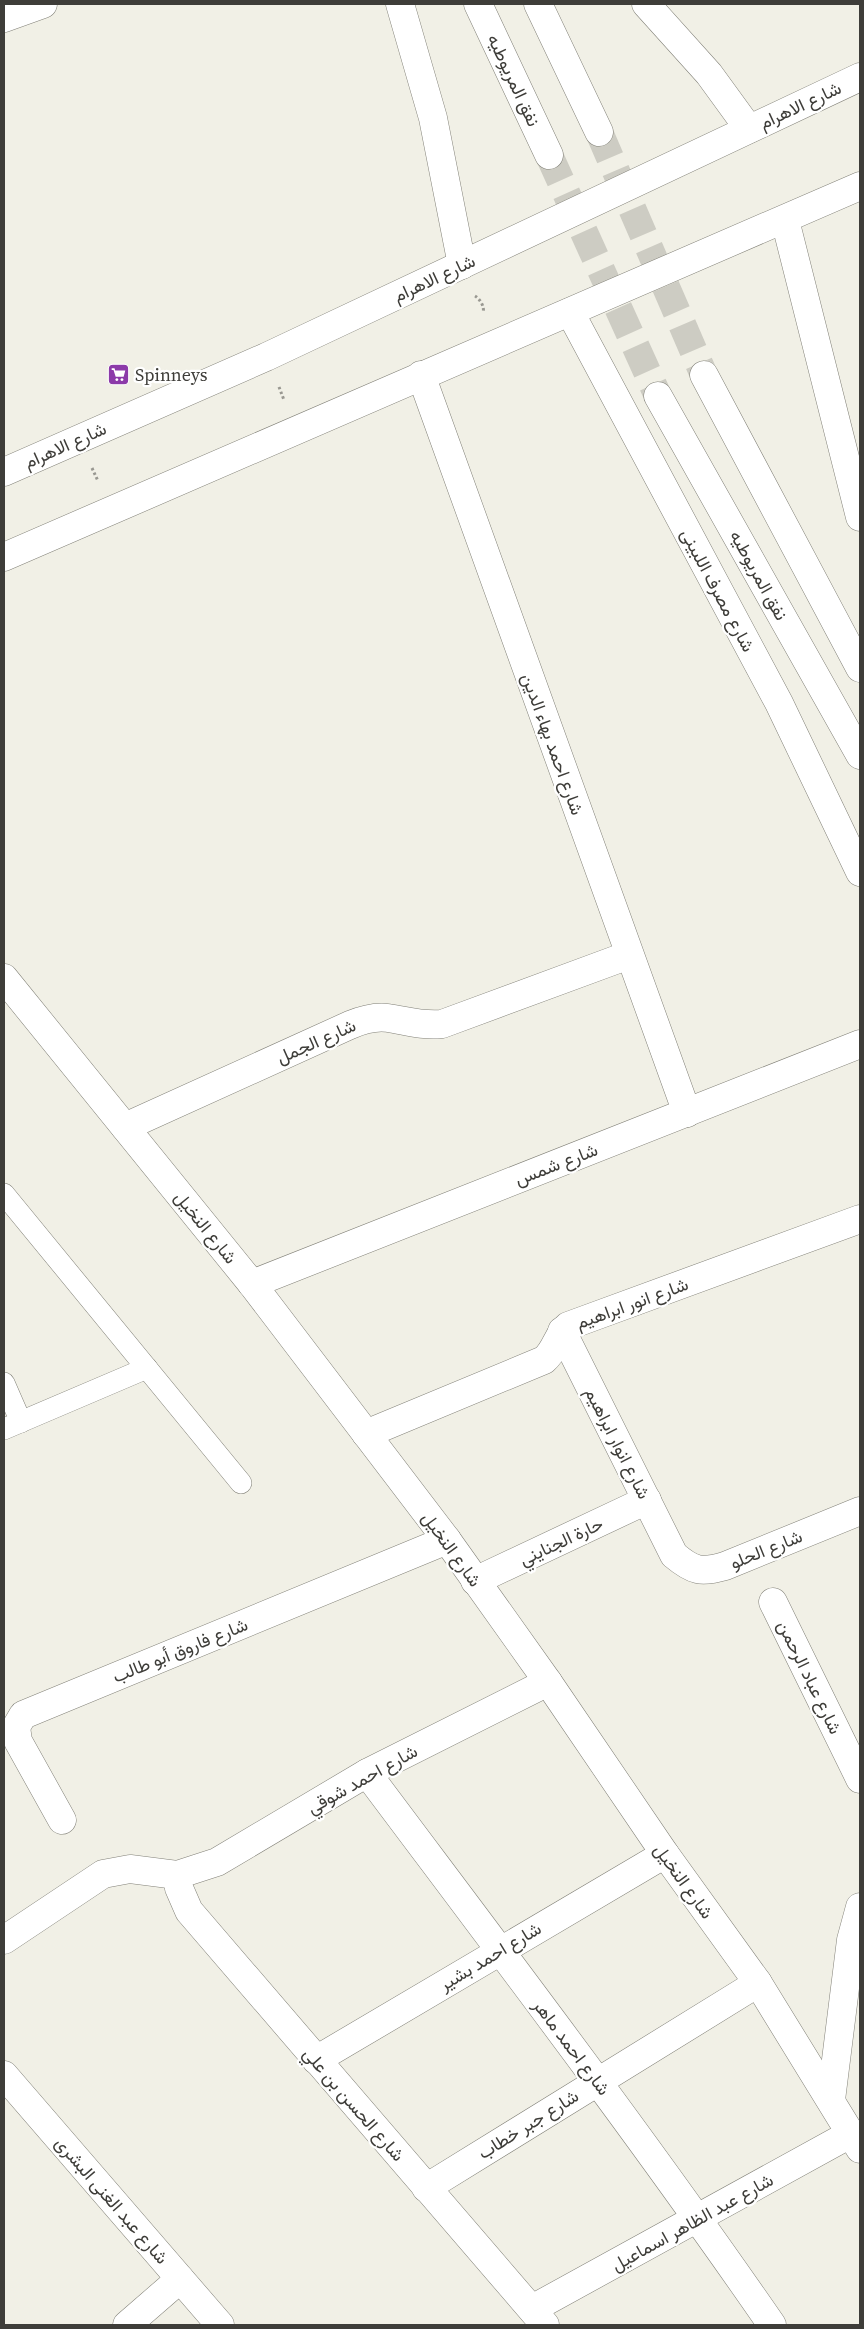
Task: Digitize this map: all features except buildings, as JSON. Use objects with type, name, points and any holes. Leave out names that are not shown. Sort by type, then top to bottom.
[{"type":"street","points":[[4,18],[43,4]]},
{"type":"street","points":[[400,4],[433,118],[462,265]]},
{"type":"street","name":"نفق المريوطيه","points":[[478,4],[549,155]]},
{"type":"street","points":[[538,4],[599,132]]},
{"type":"street","points":[[646,4],[709,74],[748,129]]},
{"type":"street","name":"شارع الاهرام","points":[[4,472],[266,357],[860,77]]},
{"type":"street","points":[[4,558],[421,375],[785,220],[860,186]]},
{"type":"street","points":[[785,220],[860,517]]},
{"type":"street","name":"شارع مصرف اللبينى","points":[[570,312],[779,703],[860,872]]},
{"type":"street","name":"شارع احمد بهاء الدين","points":[[421,375],[687,1113]]},
{"type":"street","points":[[704,375],[860,668]]},
{"type":"street","name":"نفق المريوطيه","points":[[658,396],[860,755]]},
{"type":"street","name":"شارع الجمل","points":[[125,1127],[368,1018],[387,1018],[424,1026],[442,1024],[629,955]]},
{"type":"street","name":"شارع النخيل","points":[[4,978],[252,1284],[446,1540],[548,1682],[664,1854],[758,1983],[856,2141]]},
{"type":"street","name":"شارع شمس","points":[[252,1284],[860,1044]]},
{"type":"street","name":"شارع انور ابراهيم","points":[[366,1434],[544,1360],[554,1349],[562,1331],[575,1323],[860,1219]]},
{"type":"street","name":"شارع انوار ابراهيم","points":[[562,1331],[674,1554]]},
{"type":"street","name":"حارة الجنايني","points":[[475,1581],[647,1500]]},
{"type":"street","name":"شارع الحلو","points":[[674,1554],[688,1567],[707,1571],[725,1566],[860,1510]]},
{"type":"street","name":"شارع فاروق أبو طالب","points":[[62,1820],[18,1741],[16,1727],[24,1715],[446,1540]]},
{"type":"street","name":"شارع عباد الرحمن","points":[[773,1602],[860,1779]]},
{"type":"street","name":"شارع احمد شوقي","points":[[177,1875],[217,1862],[367,1773],[548,1682]]},
{"type":"street","name":"شارع احمد ماهر","points":[[367,1773],[598,2081],[772,2325]]},
{"type":"street","name":"شارع احمد بشير","points":[[316,2060],[664,1854]]},
{"type":"street","points":[[4,1940],[103,1874],[130,1869],[177,1875]]},
{"type":"street","name":"شارع الحسن بن علي","points":[[177,1875],[179,1888],[189,1911],[538,2317]]},
{"type":"street","points":[[831,2100],[851,1940],[860,1907]]},
{"type":"street","name":"شارع جبر خطاب","points":[[426,2188],[758,1983]]},
{"type":"street","name":"شارع عبد الغنى البشرى","points":[[4,2075],[220,2325]]},
{"type":"street","name":"شارع عبد الظاهر اسماعيل","points":[[538,2317],[698,2219],[856,2141]]},
{"type":"street","points":[[127,2325],[180,2279]]},
{"type":"lane","points":[[6,1200],[241,1483]]},
{"type":"lane","points":[[4,1383],[12,1425],[147,1368]]},
{"type":"path","points":[[266,357],[296,430]]},
{"type":"path","points":[[88,459],[100,485]]},
{"type":"tunnel","points":[[599,132],[704,375]]},
{"type":"tunnel","points":[[549,155],[658,396]]},
{"type":"place","name":"Spinneys","points":[[119,374]]}]
